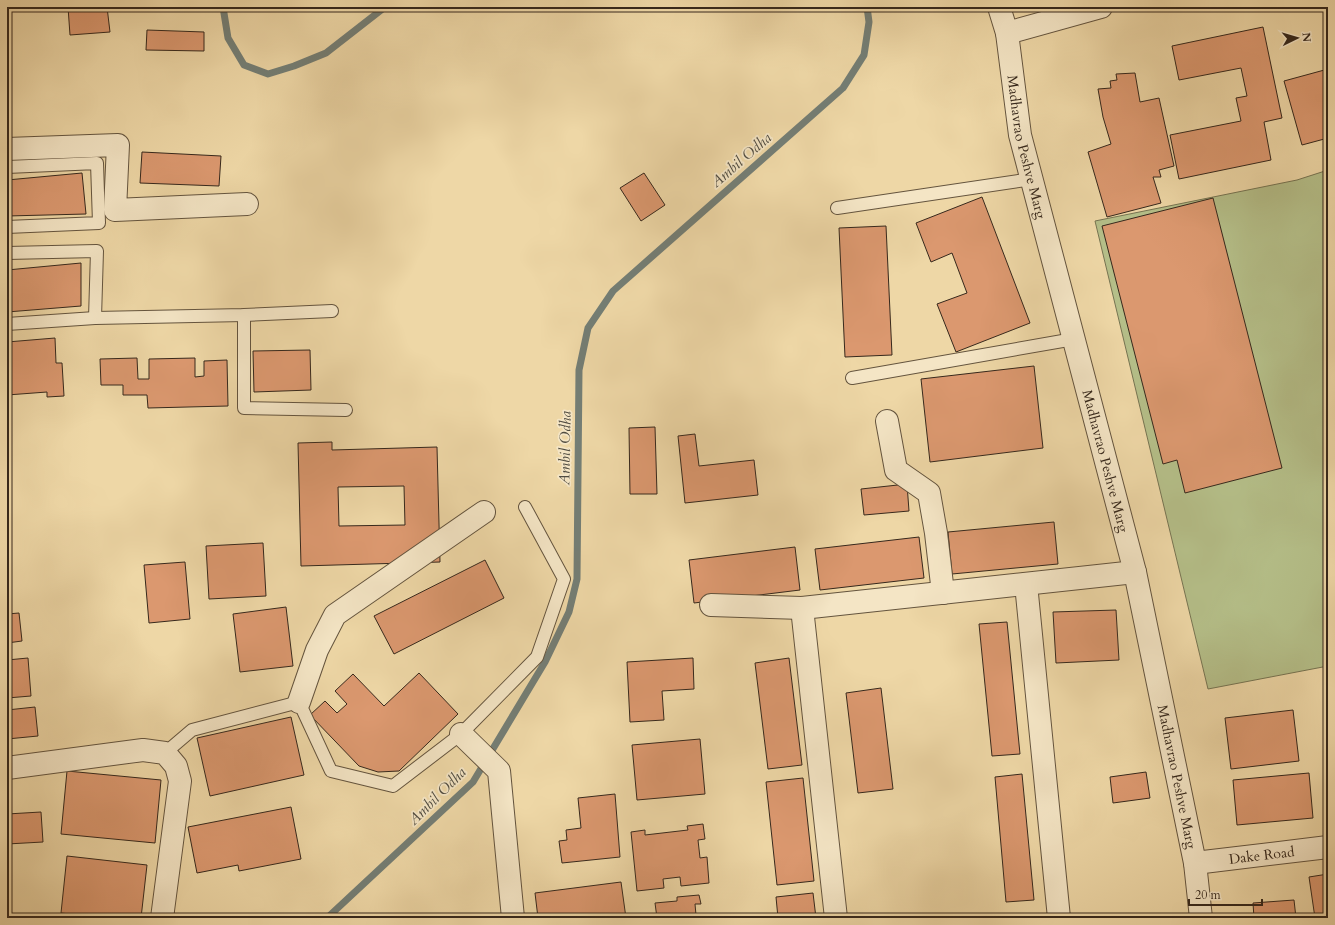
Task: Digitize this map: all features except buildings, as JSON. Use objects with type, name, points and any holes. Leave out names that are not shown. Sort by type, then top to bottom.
[{"type":"street","name":"Madhavrao Peshve Marg","points":[[999,7],[1007,33],[1020,135],[1135,572],[1195,863],[1201,918]]},
{"type":"street","points":[[1007,33],[1101,7]]},
{"type":"street","points":[[7,149],[118,145],[115,210],[247,204]]},
{"type":"street","points":[[887,421],[896,470],[928,493],[936,533],[943,593]]},
{"type":"street","points":[[299,702],[317,650],[335,615],[484,512]]},
{"type":"street","points":[[711,605],[802,608],[1135,572]]},
{"type":"street","points":[[1026,584],[1059,918]]},
{"type":"street","points":[[802,608],[836,918]]},
{"type":"street","points":[[461,734],[499,772],[513,918]]},
{"type":"street","points":[[7,768],[143,750],[165,753],[176,766],[180,781],[162,918]]},
{"type":"street","name":"Dake Road","points":[[1195,863],[1328,847]]},
{"type":"lane","points":[[7,167],[97,163],[99,223],[7,227]]},
{"type":"lane","points":[[837,208],[1032,179]]},
{"type":"lane","points":[[7,253],[97,251],[95,318]]},
{"type":"lane","points":[[7,324],[95,318],[244,315],[332,311]]},
{"type":"lane","points":[[244,315],[244,408],[346,410]]},
{"type":"lane","points":[[852,378],[1074,340]]},
{"type":"lane","points":[[165,753],[192,730],[299,702],[331,771],[393,786],[461,734],[537,657],[564,579],[525,507]]},
{"type":"green space","points":[[1328,170],[1328,666],[1208,689],[1095,221],[1297,180]]},
{"type":"waterway","name":"Ambil Odha","points":[[223,7],[228,38],[244,65],[268,74],[294,66],[326,53],[385,7]]},
{"type":"waterway","name":"Ambil Odha","points":[[327,918],[473,782],[545,662],[569,612],[577,579],[579,370],[588,328],[613,291],[843,88],[864,55],[869,22],[867,7]]}]
